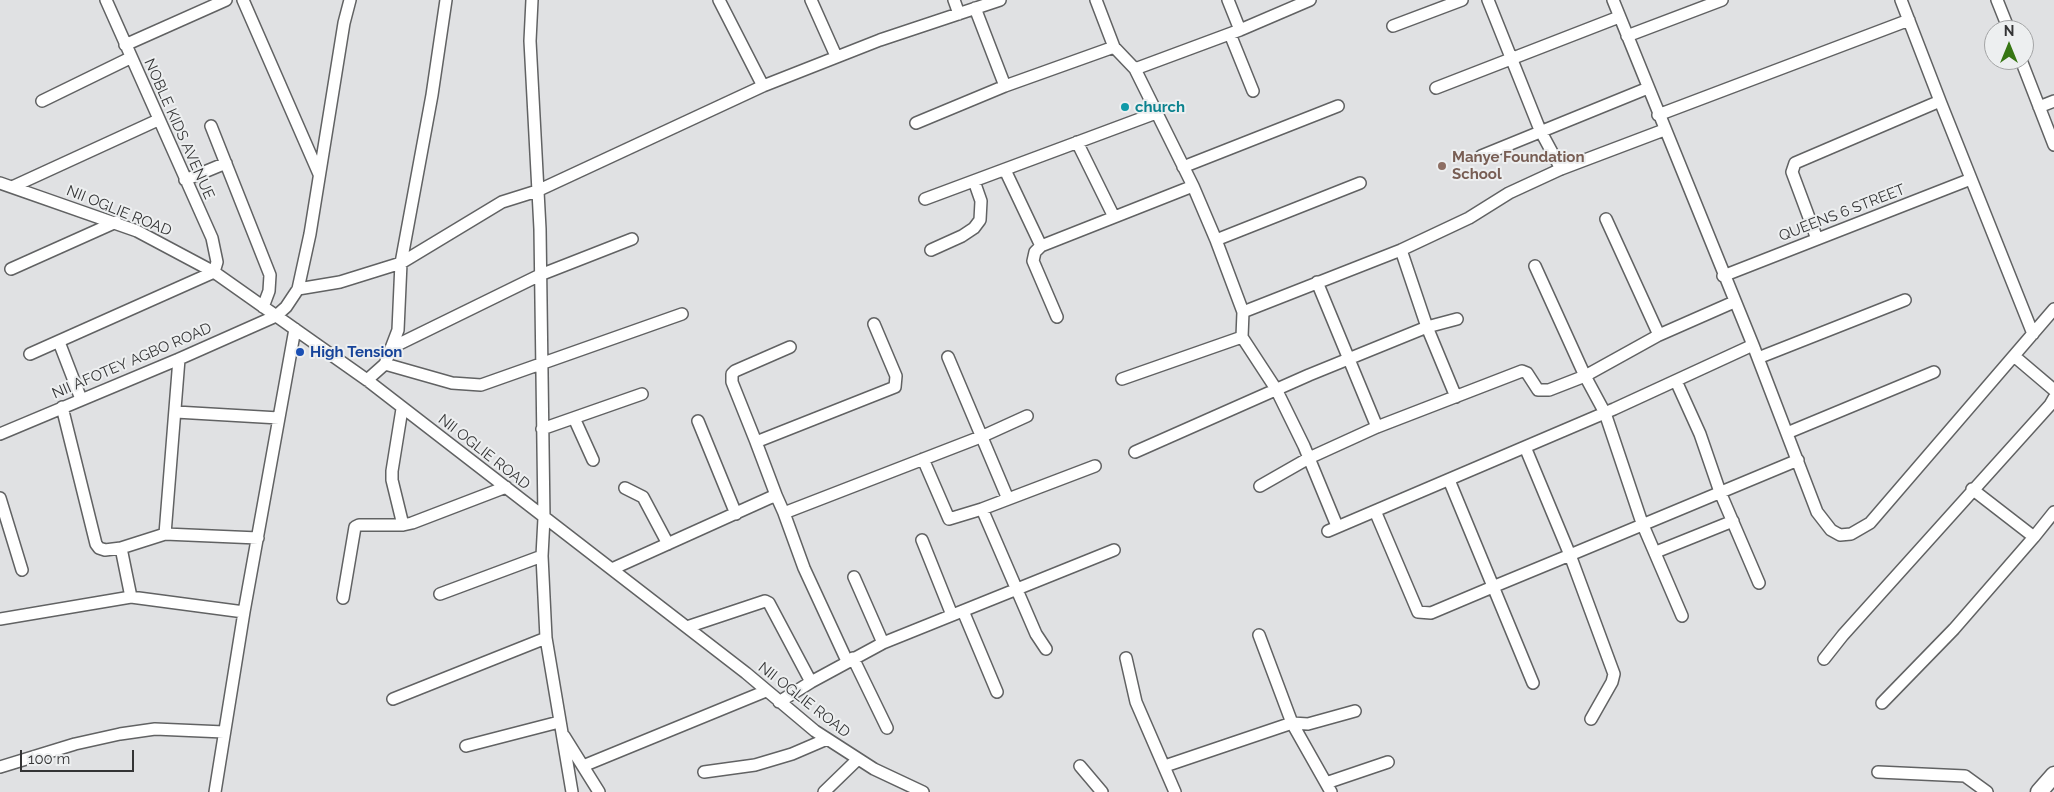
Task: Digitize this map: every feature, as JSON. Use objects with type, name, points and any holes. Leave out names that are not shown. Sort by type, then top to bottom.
[{"type":"highway","points":[[2039,792],[2054,775]]},
{"type":"street","name":"NOBLE KIDS AVENUE","points":[[106,0],[216,250],[218,262],[214,272]]},
{"type":"street","points":[[125,45],[226,0]]},
{"type":"street","points":[[243,0],[319,174]]},
{"type":"street","points":[[276,316],[286,307],[298,289],[344,23],[350,0]]},
{"type":"street","points":[[367,380],[385,364],[398,330],[401,263],[432,95],[446,0]]},
{"type":"street","points":[[719,0],[763,86]]},
{"type":"street","points":[[811,0],[836,56]]},
{"type":"street","points":[[954,0],[959,14]]},
{"type":"street","points":[[298,289],[340,282],[401,263],[502,202],[537,191],[763,86],[836,56],[1000,0]]},
{"type":"street","points":[[1096,0],[1114,47],[1135,69],[1193,186],[1243,312],[1242,337],[1276,390],[1309,458],[1332,529],[1605,413],[1753,346]]},
{"type":"street","points":[[1228,0],[1235,32],[1254,91]]},
{"type":"street","points":[[1135,69],[1235,32],[1310,0]]},
{"type":"street","points":[[1394,26],[1462,0]]},
{"type":"street","points":[[1488,0],[1540,130],[1561,169]]},
{"type":"street","points":[[1613,0],[1723,276],[1758,358],[1817,512],[1823,522],[1840,535],[1851,534],[1861,530],[1870,523],[2054,309]]},
{"type":"street","points":[[1627,36],[1722,0]]},
{"type":"street","points":[[1901,0],[2033,334]]},
{"type":"street","points":[[1997,0],[2005,20]]},
{"type":"street","points":[[532,3],[530,41],[540,275],[544,518],[542,556],[546,638],[572,792]]},
{"type":"street","points":[[976,8],[1005,86]]},
{"type":"street","points":[[1436,88],[1619,17]]},
{"type":"street","points":[[1658,115],[1909,20]]},
{"type":"street","points":[[916,123],[1005,86],[1114,47]]},
{"type":"street","points":[[42,101],[130,58]]},
{"type":"street","points":[[2025,70],[2054,145]]},
{"type":"street","points":[[1480,156],[1540,130],[1648,88]]},
{"type":"street","points":[[1817,239],[1792,172],[1795,162],[1940,101]]},
{"type":"street","points":[[2039,107],[2054,101]]},
{"type":"street","points":[[1183,167],[1338,106]]},
{"type":"street","points":[[925,199],[1156,113]]},
{"type":"street","points":[[6,185],[158,120]]},
{"type":"street","points":[[211,126],[270,275],[269,292],[263,307]]},
{"type":"street","points":[[1243,312],[1401,250],[1469,218],[1509,193],[1561,169],[1664,130]]},
{"type":"street","points":[[1077,142],[1114,217]]},
{"type":"street","points":[[185,180],[226,163]]},
{"type":"street","points":[[1004,170],[1041,246]]},
{"type":"street","name":"QUEENS 6 STREET","points":[[1723,276],[1971,179]]},
{"type":"street","points":[[931,250],[962,236],[974,228],[980,220],[981,201],[974,181]]},
{"type":"street","points":[[1216,240],[1360,183]]},
{"type":"street","name":"NII OGLIE ROAD","points":[[6,185],[116,222],[161,242],[214,272],[367,380],[402,409],[687,627],[827,739],[899,787],[922,792]]},
{"type":"street","points":[[1057,317],[1033,261],[1035,252],[1041,246],[1193,186]]},
{"type":"street","points":[[1606,219],[1659,335]]},
{"type":"street","points":[[11,269],[116,222]]},
{"type":"street","points":[[393,347],[540,275],[632,239]]},
{"type":"street","points":[[1401,250],[1426,327],[1456,397]]},
{"type":"street","points":[[1535,266],[1585,376],[1605,413],[1642,523],[1682,616]]},
{"type":"street","points":[[30,354],[214,272]]},
{"type":"street","points":[[1317,282],[1377,427]]},
{"type":"street","points":[[1758,358],[1905,300]]},
{"type":"street","points":[[1260,486],[1309,458],[1377,427],[1522,371],[1528,373],[1538,390],[1543,392],[1585,376],[1659,335],[1734,302]]},
{"type":"street","points":[[385,364],[420,375],[471,386],[487,383],[541,365],[682,314]]},
{"type":"street","name":"NII AFOTEY AGBO ROAD","points":[[0,434],[276,316]]},
{"type":"street","points":[[1135,452],[1350,358],[1426,327],[1457,319]]},
{"type":"street","points":[[756,442],[895,387],[896,376],[874,324]]},
{"type":"street","points":[[215,792],[244,612],[295,329]]},
{"type":"street","points":[[1122,379],[1242,337]]},
{"type":"street","points":[[59,342],[82,399]]},
{"type":"street","points":[[790,348],[735,371],[732,374],[732,382],[784,512],[804,568],[850,660],[887,728]]},
{"type":"street","points":[[2014,356],[2054,390]]},
{"type":"street","points":[[948,357],[1008,499]]},
{"type":"street","points":[[165,534],[179,359]]},
{"type":"street","points":[[1787,433],[1934,372]]},
{"type":"street","points":[[1676,381],[1700,434],[1720,492],[1759,583]]},
{"type":"street","points":[[542,429],[642,394]]},
{"type":"street","points":[[1824,659],[1842,635],[1972,489],[2050,405],[2054,398]]},
{"type":"street","points":[[62,407],[96,544],[99,548],[105,550],[121,548],[165,534],[258,538]]},
{"type":"street","points":[[402,409],[392,480],[404,525]]},
{"type":"street","points":[[176,412],[279,418]]},
{"type":"street","points":[[784,512],[983,436],[1027,416]]},
{"type":"street","points":[[574,418],[593,460]]},
{"type":"street","points":[[698,421],[736,514]]},
{"type":"street","points":[[1525,447],[1570,555],[1614,674],[1612,682],[1591,720]]},
{"type":"street","points":[[922,459],[948,518],[982,509],[1095,466]]},
{"type":"street","points":[[1375,510],[1418,612],[1431,613],[1642,523],[1798,460]]},
{"type":"street","points":[[1449,480],[1534,683]]},
{"type":"street","points":[[343,598],[356,527],[359,525],[404,525],[506,487]]},
{"type":"street","points":[[625,488],[643,497],[668,544]]},
{"type":"street","points":[[1972,489],[2034,537]]},
{"type":"street","points":[[612,569],[776,495]]},
{"type":"street","points":[[0,498],[22,570]]},
{"type":"street","points":[[982,509],[1036,634],[1046,649]]},
{"type":"street","points":[[1882,703],[1954,629],[2054,512]]},
{"type":"street","points":[[1656,552],[1733,521]]},
{"type":"street","points":[[922,540],[998,692]]},
{"type":"street","points":[[121,548],[131,597]]},
{"type":"street","points":[[779,702],[810,682],[883,643],[1114,550]]},
{"type":"street","points":[[440,594],[542,556]]},
{"type":"street","points":[[854,577],[883,643]]},
{"type":"street","points":[[0,619],[131,597],[244,612]]},
{"type":"street","points":[[687,627],[765,601],[769,603],[810,682]]},
{"type":"street","points":[[1258,635],[1292,723],[1329,788],[1388,762]]},
{"type":"street","points":[[393,699],[546,638]]},
{"type":"street","points":[[1126,658],[1136,702],[1175,792]]},
{"type":"street","points":[[583,766],[766,691]]},
{"type":"street","points":[[1164,766],[1292,723],[1308,724],[1355,711]]},
{"type":"street","points":[[466,746],[560,726]]},
{"type":"street","points":[[560,726],[598,792]]},
{"type":"street","points":[[0,767],[25,758],[120,734],[156,729],[224,732]]},
{"type":"street","points":[[704,772],[755,765],[792,754],[827,739]]},
{"type":"street","points":[[824,792],[858,759]]},
{"type":"street","points":[[1080,766],[1102,792]]},
{"type":"street","points":[[1878,772],[1965,776],[1987,792]]},
{"type":"place","name":"church","points":[[1125,107]]},
{"type":"place","name":"Manye Foundation School","points":[[1442,166]]},
{"type":"place","name":"High Tension","points":[[300,352]]}]
